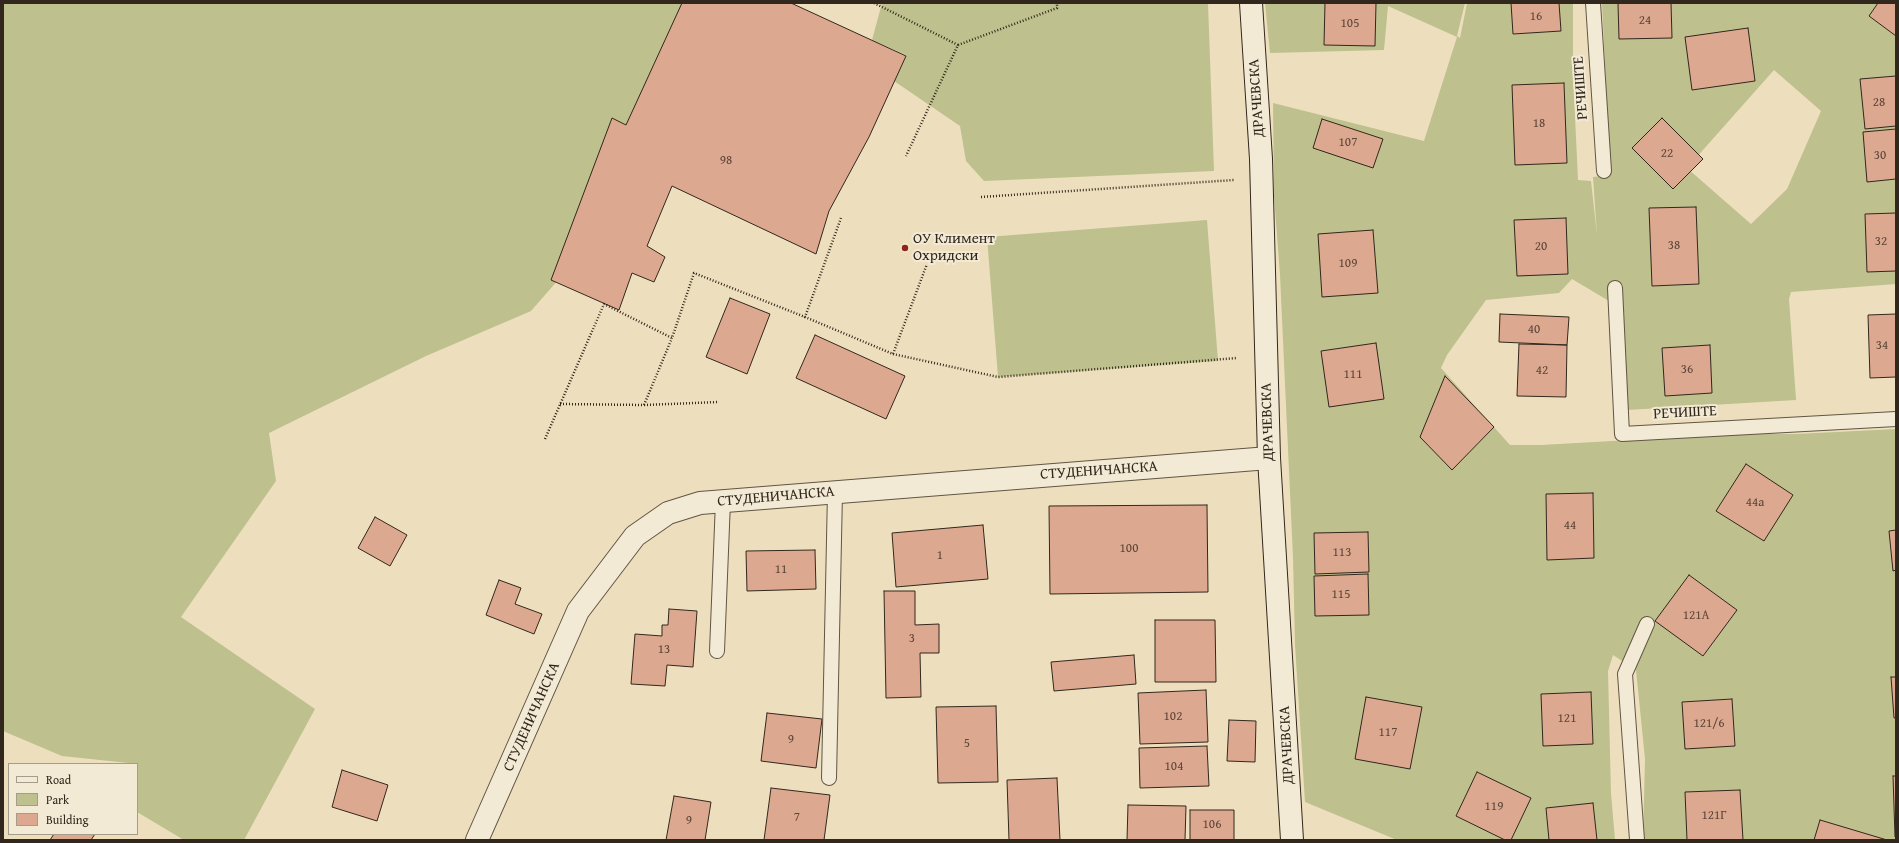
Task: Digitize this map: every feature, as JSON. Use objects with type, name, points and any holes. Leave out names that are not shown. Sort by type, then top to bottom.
[{"type":"street","name":"ДРАЧЕВСКА","points":[[1251,3],[1262,178],[1269,458],[1292,840]]},
{"type":"street","name":"СТУДЕНИЧАНСКА","points":[[477,840],[578,611],[635,536],[668,513],[700,502],[1269,458]]},
{"type":"lane","name":"РЕЧИШТЕ","points":[[1593,3],[1604,171]]},
{"type":"lane","name":"РЕЧИШТЕ","points":[[1615,288],[1622,434],[1896,419]]},
{"type":"lane","points":[[828,778],[835,492]]},
{"type":"lane","points":[[717,651],[722,501]]},
{"type":"lane","points":[[1637,840],[1625,674],[1647,624]]},
{"type":"path","points":[[874,3],[958,45]]},
{"type":"path","points":[[906,156],[958,45],[1057,8],[1057,3]]},
{"type":"path","points":[[981,197],[1262,178]]},
{"type":"path","points":[[804,317],[841,218]]},
{"type":"path","points":[[893,354],[927,264]]},
{"type":"path","points":[[644,405],[672,338],[694,273],[893,354],[998,377],[1242,358]]},
{"type":"path","points":[[545,439],[604,304],[672,338]]},
{"type":"path","points":[[560,404],[644,405],[719,402]]},
{"type":"green space","points":[[3,3],[696,3],[640,186],[531,311],[426,356],[269,433],[276,481],[181,617],[315,709],[244,840],[184,840],[138,813],[138,763],[62,756],[3,731]]},
{"type":"green space","points":[[882,3],[1208,3],[1214,171],[984,181],[966,161],[960,126],[894,81],[906,55],[872,40]]},
{"type":"green space","points":[[1265,3],[1465,3],[1457,36],[1460,38],[1467,3],[1573,3],[1573,74],[1578,180],[1591,181],[1597,235],[1593,177],[1610,175],[1602,3],[1896,3],[1896,284],[1791,292],[1789,299],[1796,400],[1627,410],[1619,307],[1572,279],[1559,293],[1486,300],[1447,355],[1441,368],[1510,445],[1541,445],[1737,434],[1796,434],[1896,429],[1896,840],[1643,840],[1645,759],[1636,670],[1613,655],[1608,671],[1611,793],[1615,840],[1397,840],[1305,802],[1295,645],[1293,558],[1280,275],[1274,196],[1273,103],[1424,141],[1457,37],[1388,6],[1384,50],[1270,53]],"holes":[[[1774,70],[1821,111],[1787,189],[1751,224],[1687,168]]]},
{"type":"green space","points":[[1207,220],[1218,361],[998,377],[987,237]]},
{"type":"building","points":[[682,3],[791,3],[906,56],[869,137],[829,211],[816,254],[672,186],[647,246],[665,257],[654,282],[632,273],[619,310],[551,280],[612,118],[626,125]]},
{"type":"building","points":[[1325,3],[1376,3],[1375,46],[1324,45]]},
{"type":"building","points":[[1511,3],[1559,3],[1561,31],[1513,34]]},
{"type":"building","points":[[1618,3],[1671,3],[1672,38],[1619,39]]},
{"type":"building","points":[[1878,3],[1896,3],[1896,36],[1869,16]]},
{"type":"building","points":[[1748,28],[1755,81],[1692,90],[1685,37]]},
{"type":"building","points":[[1896,76],[1896,126],[1865,129],[1860,79]]},
{"type":"building","points":[[1564,83],[1567,163],[1515,165],[1512,85]]},
{"type":"building","points":[[1662,118],[1703,159],[1673,189],[1632,148]]},
{"type":"building","points":[[1322,119],[1383,139],[1373,168],[1313,148]]},
{"type":"building","points":[[1896,129],[1896,179],[1867,182],[1863,132]]},
{"type":"building","points":[[1696,207],[1699,284],[1652,286],[1649,208]]},
{"type":"building","points":[[1896,213],[1896,271],[1867,272],[1865,214]]},
{"type":"building","points":[[1566,218],[1568,274],[1517,276],[1514,220]]},
{"type":"building","points":[[1373,230],[1378,293],[1322,297],[1318,234]]},
{"type":"building","points":[[730,298],[770,314],[747,374],[706,357]]},
{"type":"building","points":[[1500,314],[1569,317],[1567,345],[1499,342]]},
{"type":"building","points":[[1896,314],[1896,377],[1870,378],[1868,315]]},
{"type":"building","points":[[815,335],[905,376],[886,419],[796,378]]},
{"type":"building","points":[[1376,343],[1384,399],[1329,407],[1321,351]]},
{"type":"building","points":[[1519,344],[1567,345],[1566,397],[1517,396]]},
{"type":"building","points":[[1710,345],[1712,393],[1665,396],[1662,348]]},
{"type":"building","points":[[1445,376],[1494,427],[1452,470],[1420,437]]},
{"type":"building","points":[[1746,464],[1793,495],[1764,541],[1716,511]]},
{"type":"building","points":[[1593,493],[1594,558],[1547,560],[1546,494]]},
{"type":"building","points":[[1207,505],[1208,592],[1050,594],[1049,506]]},
{"type":"building","points":[[375,517],[407,535],[390,566],[358,548]]},
{"type":"building","points":[[983,525],[988,579],[896,587],[892,533]]},
{"type":"building","points":[[1896,530],[1896,570],[1893,571],[1889,531]]},
{"type":"building","points":[[1368,532],[1369,572],[1315,574],[1314,533]]},
{"type":"building","points":[[815,550],[816,589],[747,591],[746,551]]},
{"type":"building","points":[[1368,574],[1369,615],[1315,616],[1314,576]]},
{"type":"building","points":[[1689,575],[1737,610],[1703,656],[1655,621]]},
{"type":"building","points":[[499,580],[521,588],[515,604],[542,614],[534,634],[486,615]]},
{"type":"building","points":[[884,591],[915,591],[915,625],[939,624],[939,653],[920,653],[921,697],[886,698]]},
{"type":"building","points":[[669,609],[697,611],[693,667],[667,665],[665,686],[631,684],[635,634],[662,636],[662,625],[668,625]]},
{"type":"building","points":[[1155,620],[1215,620],[1216,682],[1155,682]]},
{"type":"building","points":[[1134,655],[1136,684],[1054,691],[1051,662]]},
{"type":"building","points":[[1891,677],[1896,677],[1896,718],[1894,718]]},
{"type":"building","points":[[1206,690],[1208,742],[1140,744],[1138,693]]},
{"type":"building","points":[[1591,692],[1593,744],[1543,746],[1541,694]]},
{"type":"building","points":[[1366,697],[1422,707],[1410,769],[1355,759]]},
{"type":"building","points":[[1732,699],[1735,746],[1685,749],[1682,702]]},
{"type":"building","points":[[996,706],[998,782],[938,783],[936,707]]},
{"type":"building","points":[[767,713],[822,719],[816,768],[761,761]]},
{"type":"building","points":[[1229,720],[1256,721],[1255,762],[1227,761]]},
{"type":"building","points":[[1207,746],[1209,786],[1140,788],[1139,748]]},
{"type":"building","points":[[342,770],[388,785],[377,821],[332,807]]},
{"type":"building","points":[[1477,772],[1531,798],[1511,840],[1505,840],[1456,816]]},
{"type":"building","points":[[1893,776],[1896,776],[1896,837],[1895,837]]},
{"type":"building","points":[[1057,778],[1060,840],[1009,840],[1007,780]]},
{"type":"building","points":[[771,788],[830,795],[824,840],[764,840]]},
{"type":"building","points":[[1740,790],[1743,840],[1687,840],[1685,792]]},
{"type":"building","points":[[674,796],[711,802],[705,840],[666,840]]},
{"type":"building","points":[[1593,803],[1597,840],[1549,840],[1546,808]]},
{"type":"building","points":[[1128,805],[1186,806],[1185,840],[1127,840]]},
{"type":"building","points":[[1190,810],[1234,810],[1234,840],[1190,840]]},
{"type":"building","points":[[1820,820],[1887,840],[1814,840]]},
{"type":"building","points":[[53,835],[94,835],[91,840],[50,840]]},
{"type":"place","name":"ОУ Климент Охридски","points":[[905,248]]}]
